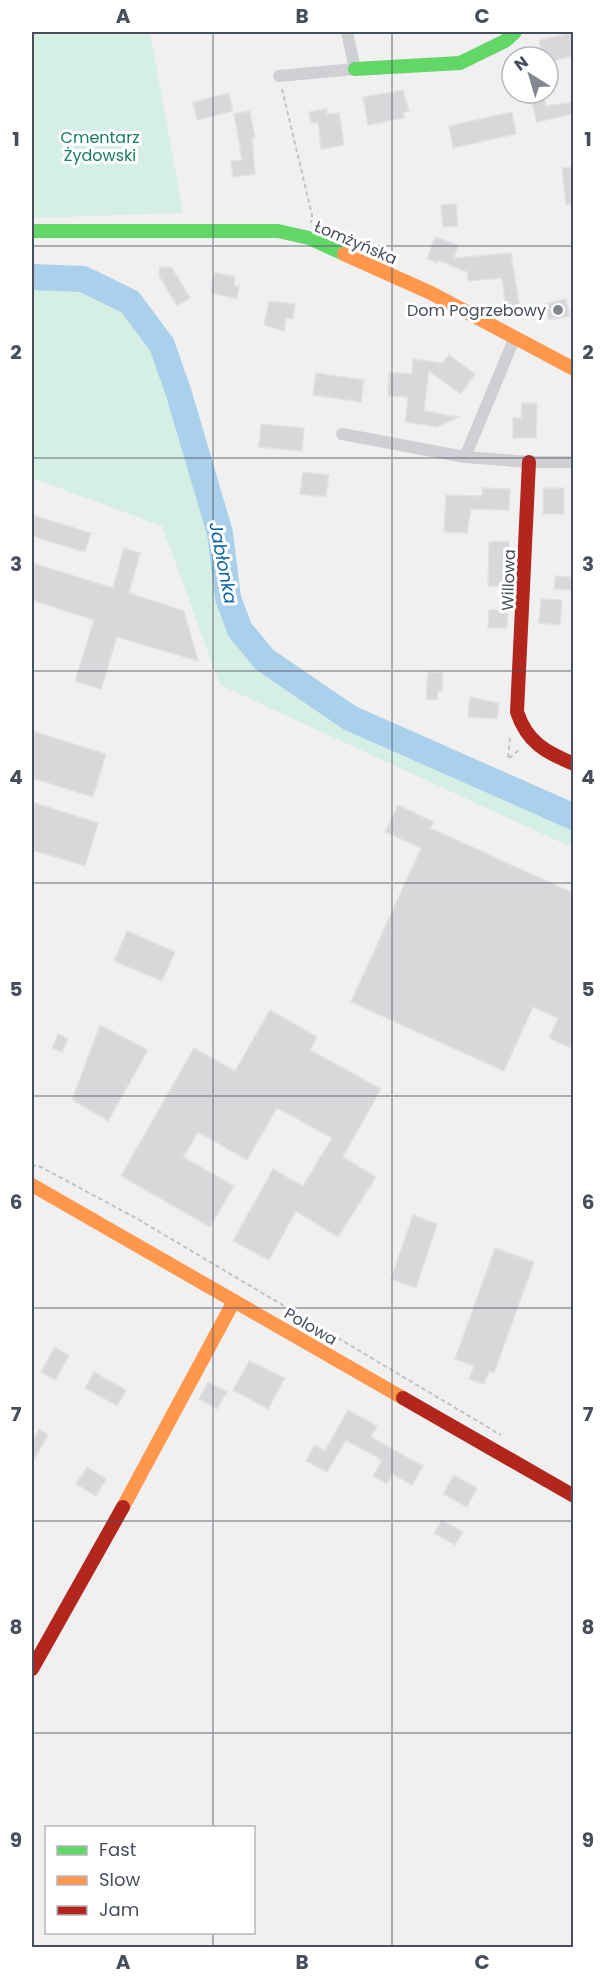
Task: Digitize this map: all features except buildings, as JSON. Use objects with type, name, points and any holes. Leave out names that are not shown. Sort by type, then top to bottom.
[{"type":"street","points":[[347,32],[354,69]]},
{"type":"street","points":[[279,76],[460,63],[505,41],[515,32]]},
{"type":"street","name":"Łomżyńska","points":[[32,231],[164,229],[278,231],[309,238],[431,293],[573,369]]},
{"type":"street","points":[[465,457],[515,337]]},
{"type":"street","points":[[342,434],[465,457],[529,462],[573,462]]},
{"type":"street","name":"Willowa","points":[[526,744],[517,712],[529,462]]},
{"type":"street","points":[[526,744],[573,764]]},
{"type":"street","name":"Polowa","points":[[32,1185],[573,1496]]},
{"type":"street","points":[[32,1669],[59,1625],[234,1301]]},
{"type":"path","points":[[279,76],[312,215],[309,238]]},
{"type":"path","points":[[510,737],[508,759],[526,744]]},
{"type":"path","points":[[32,1167],[37,1165],[136,1218],[510,1441]]},
{"type":"green space","name":"Cmentarz Żydowski","points":[[32,32],[150,32],[183,213],[32,218]]},
{"type":"green space","points":[[63,285],[122,308],[145,337],[167,383],[210,543],[224,623],[247,657],[313,706],[573,825],[573,848],[220,685],[162,526],[32,478],[32,287]]},
{"type":"waterway","name":"Jabłonka","points":[[32,277],[83,279],[130,302],[162,345],[220,533],[228,598],[240,630],[265,660],[350,718],[574,817]]},
{"type":"traffic: fast","points":[[355,69],[460,63],[505,41],[515,32]]},
{"type":"traffic: fast","points":[[32,231],[278,231],[309,238],[344,254]]},
{"type":"traffic: slow","points":[[344,254],[431,293],[574,369]]},
{"type":"traffic: slow","points":[[32,1185],[403,1398]]},
{"type":"traffic: slow","points":[[123,1507],[234,1301]]},
{"type":"traffic: jam","points":[[529,462],[517,712],[526,731],[538,745],[574,764]]},
{"type":"traffic: jam","points":[[403,1398],[574,1496]]},
{"type":"traffic: jam","points":[[32,1669],[123,1507]]},
{"type":"place","name":"Dom Pogrzebowy","points":[[558,310]]}]
